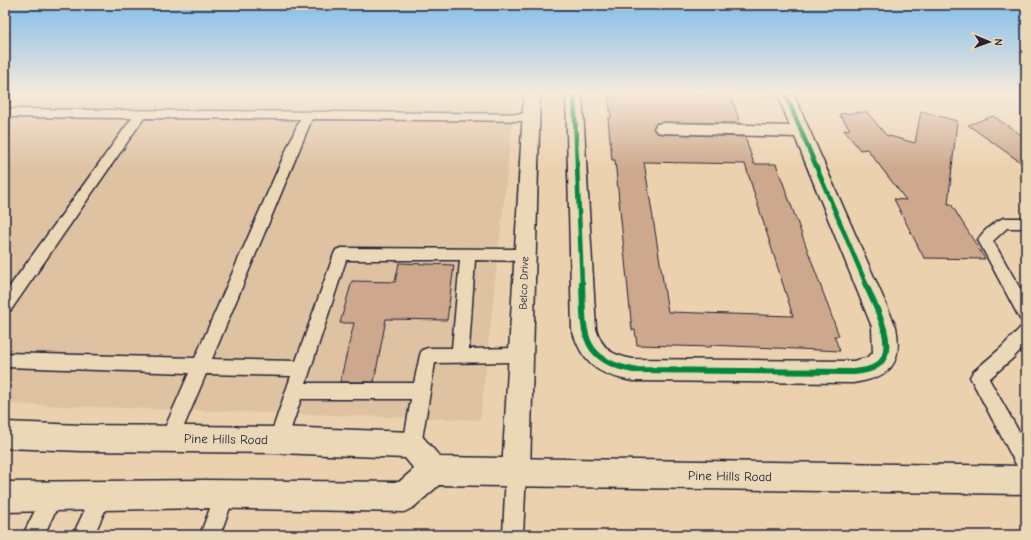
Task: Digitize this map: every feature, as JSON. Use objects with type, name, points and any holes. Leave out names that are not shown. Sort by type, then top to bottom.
[{"type":"street","name":"Belco Drive","points":[[516,472],[531,118]]},
{"type":"street","points":[[575,118],[584,329],[587,340],[594,353],[605,362],[620,368],[633,370],[853,372],[867,370],[880,365],[886,353],[884,327],[795,118]]},
{"type":"street","points":[[663,128],[801,132]]},
{"type":"street","name":"Pine Hills Road","points":[[5,435],[278,440],[412,445]]},
{"type":"street","points":[[5,497],[53,495],[224,494],[404,497],[434,471],[412,445]]},
{"type":"street","name":"Pine Hills Road","points":[[434,471],[1026,480]]},
{"type":"lane","points":[[5,305],[138,118]]},
{"type":"lane","points":[[169,439],[307,118]]},
{"type":"lane","points":[[1026,223],[1004,223],[985,240],[1026,314]]},
{"type":"lane","points":[[278,440],[296,391],[341,254],[526,255]]},
{"type":"lane","points":[[460,356],[468,254]]},
{"type":"lane","points":[[1026,333],[1007,353],[979,377],[1026,463]]},
{"type":"lane","points":[[412,445],[428,355],[521,355]]},
{"type":"lane","points":[[5,360],[303,369]]},
{"type":"lane","points":[[296,391],[422,391]]},
{"type":"lane","points":[[513,535],[516,472]]},
{"type":"lane","points":[[210,535],[224,494]]},
{"type":"lane","points":[[33,535],[53,495]]},
{"type":"lane","points":[[83,535],[102,495]]},
{"type":"shaded area","points":[[5,118],[512,118],[480,420],[5,404]]},
{"type":"shaded area","points":[[235,529],[233,535],[65,535],[149,531]]},
{"type":"building","points":[[608,118],[738,118],[740,123],[663,122],[656,123],[653,129],[657,133],[663,134],[745,137],[754,164],[776,164],[839,336],[834,336],[840,351],[711,345],[711,347],[637,345],[635,330],[632,330],[615,160],[612,160]],"holes":[[[644,162],[745,164],[793,316],[668,312]]]},
{"type":"building","points":[[842,118],[872,118],[886,135],[915,143],[920,118],[947,118],[957,121],[948,204],[951,204],[985,259],[924,258],[894,199],[906,200],[867,149],[860,150],[844,130],[850,129]]},
{"type":"building","points":[[987,118],[996,118],[1026,138],[1026,166],[968,125]]},
{"type":"building","points":[[399,263],[454,265],[447,320],[386,319],[374,382],[340,382],[354,323],[340,323],[352,281],[395,282]]},
{"type":"cycle path","points":[[575,118],[584,329],[587,339],[595,353],[607,363],[633,370],[853,372],[873,368],[883,360],[886,354],[884,327],[796,118]]}]
